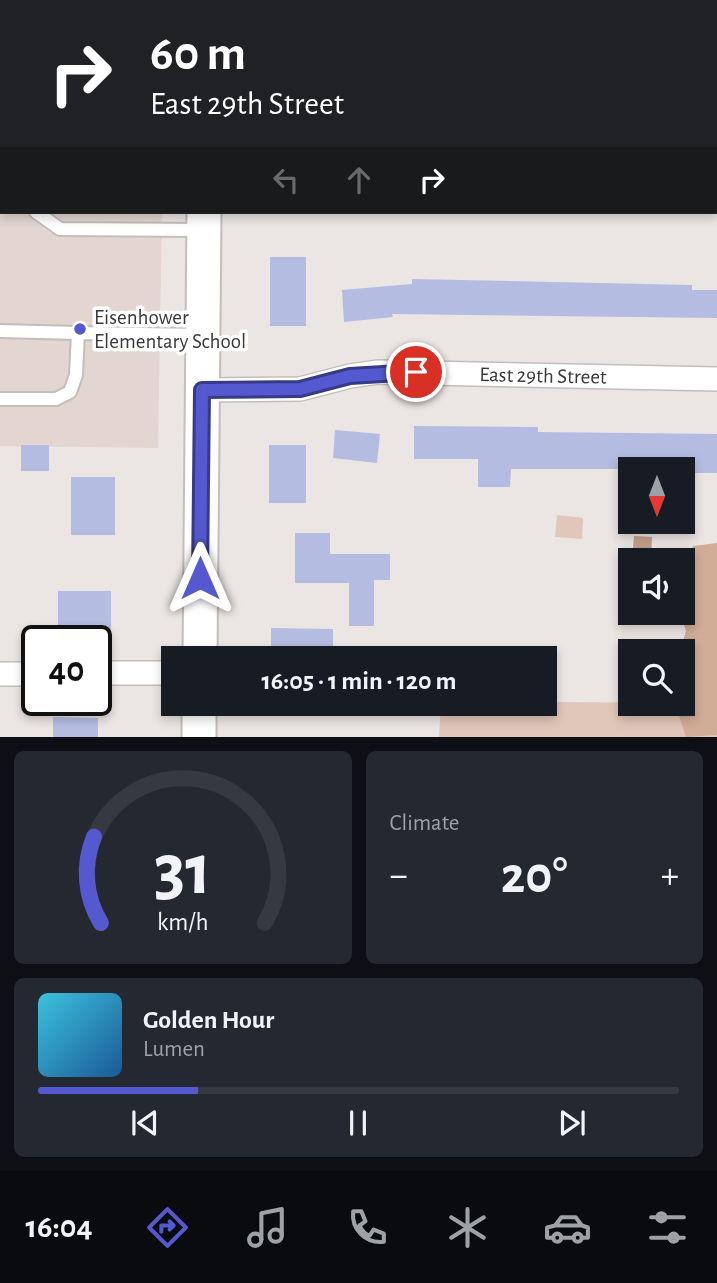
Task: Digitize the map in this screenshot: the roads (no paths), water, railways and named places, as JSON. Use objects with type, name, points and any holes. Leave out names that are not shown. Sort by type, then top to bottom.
[{"type":"street","points":[[200,646],[204,221]]},
{"type":"street","name":"East 29th Street","points":[[202,390],[300,389],[378,372],[717,379]]},
{"type":"street","points":[[112,673],[161,673]]},
{"type":"street","points":[[0,674],[21,674]]},
{"type":"street","points":[[199,716],[199,737]]},
{"type":"lane","points":[[39,214],[60,229],[204,221]]},
{"type":"lane","points":[[0,331],[202,334]]},
{"type":"lane","points":[[0,398],[55,399],[70,392],[76,375],[78,333]]},
{"type":"place","name":"Eisenhower Elementary School","points":[[80,329]]}]
